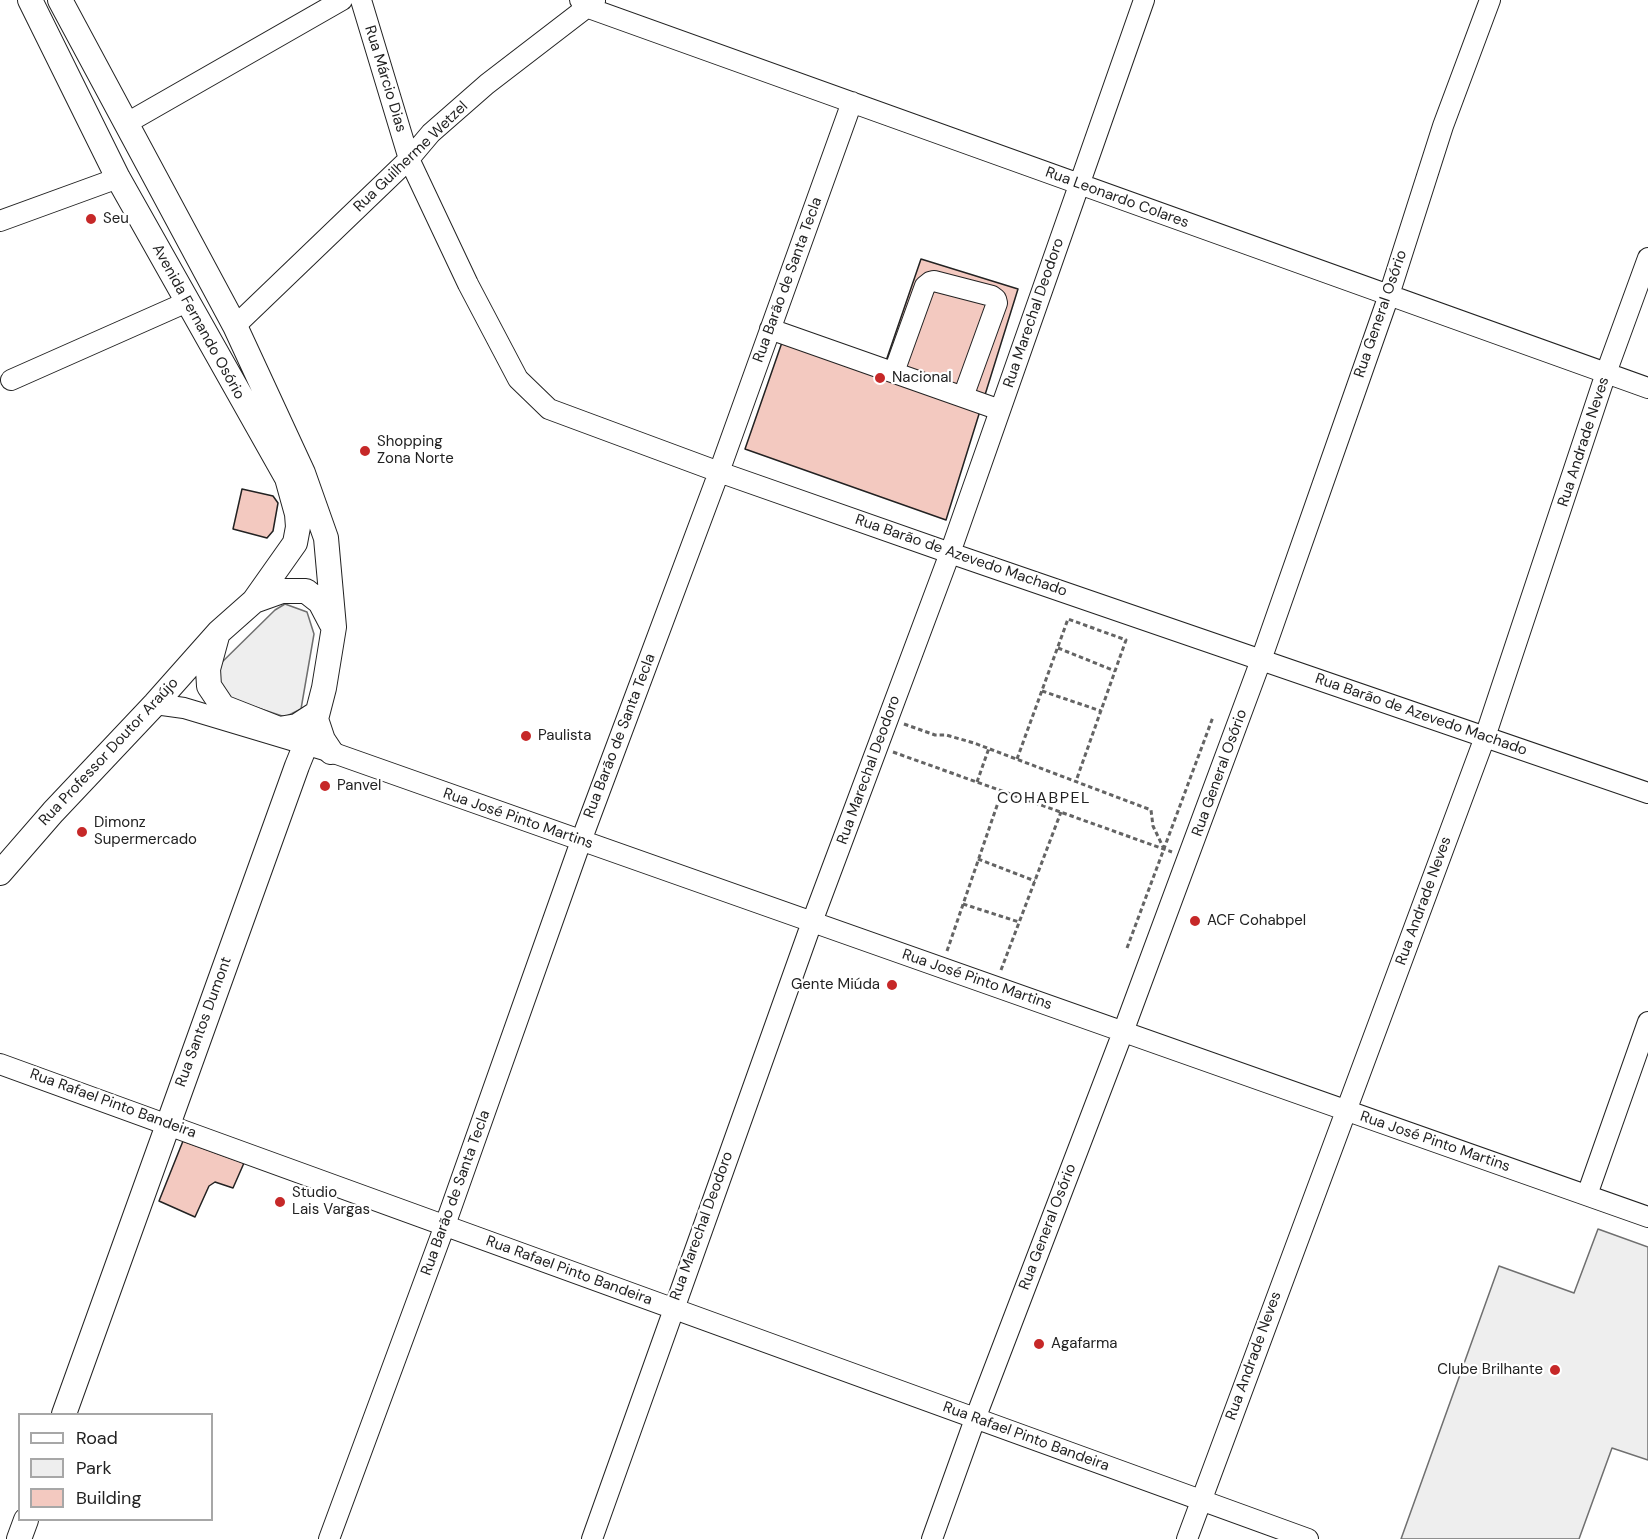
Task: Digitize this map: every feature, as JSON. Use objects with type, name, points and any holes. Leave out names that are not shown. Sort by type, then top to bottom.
[{"type":"main road","name":"Avenida Fernando Osório","points":[[30,0],[118,178],[287,478],[297,514],[298,527],[295,543],[254,601],[219,632]]},
{"type":"main road","name":"Avenida Fernando Osório","points":[[60,0],[235,326],[303,473],[326,538],[334,627]]},
{"type":"main road","points":[[254,601],[282,591],[306,591],[320,602],[334,627]]},
{"type":"main road","name":"Rua Santos Dumont","points":[[63,1413],[316,716],[324,688],[334,627]]},
{"type":"main road","points":[[219,632],[208,669],[209,686],[223,707],[279,729],[297,726],[316,716],[322,740],[331,752]]},
{"type":"main road","name":"Rua Professor Doutor Araújo","points":[[0,873],[219,632]]},
{"type":"main road","points":[[19,1539],[26,1521]]},
{"type":"street","points":[[127,123],[342,0]]},
{"type":"street","name":"Rua Márcio Dias","points":[[360,0],[409,159]]},
{"type":"street","name":"Rua Marechal Deodoro","points":[[592,1539],[812,922],[950,553],[1144,0]]},
{"type":"street","name":"Rua General Osório","points":[[932,1539],[1261,660],[1389,295],[1443,126],[1490,0]]},
{"type":"street","name":"Rua Guilherme Wetzel","points":[[235,326],[409,159],[431,133],[487,84],[567,24],[588,2]]},
{"type":"street","name":"Rua Leonardo Colares","points":[[588,2],[852,102],[1648,388]]},
{"type":"street","name":"Rua Barão de Santa Tecla","points":[[329,1539],[445,1225],[581,841],[719,472],[852,102]]},
{"type":"street","name":"Rua Barão de Azevedo Machado","points":[[409,159],[468,284],[518,378],[549,409],[719,472],[950,553],[1648,793]]},
{"type":"street","points":[[0,221],[118,178]]},
{"type":"street","name":"Rua Andrade Neves","points":[[1187,1539],[1485,738],[1606,374],[1648,258]]},
{"type":"street","points":[[894,372],[926,286],[930,282],[934,281],[992,296],[997,303],[963,397]]},
{"type":"street","points":[[11,380],[187,302]]},
{"type":"street","points":[[770,329],[1000,410]]},
{"type":"street","name":"Rua José Pinto Martins","points":[[155,704],[184,708],[331,752],[1648,1217]]},
{"type":"street","points":[[1587,1195],[1648,1022]]},
{"type":"street","name":"Rua Rafael Pinto Bandeira","points":[[0,1064],[1308,1539]]},
{"type":"path","points":[[1017,759],[1068,619],[1126,640],[1076,781]]},
{"type":"path","points":[[1058,648],[1115,671]]},
{"type":"path","points":[[1042,691],[1101,711]]},
{"type":"path","points":[[1127,948],[1213,717]]},
{"type":"path","points":[[903,724],[935,735],[946,735],[989,748],[1151,810],[1153,826],[1164,849]]},
{"type":"path","points":[[977,782],[989,748]]},
{"type":"path","points":[[893,752],[1164,849]]},
{"type":"path","points":[[946,952],[1002,791]]},
{"type":"path","points":[[1001,972],[1061,812]]},
{"type":"path","points":[[978,859],[1035,881]]},
{"type":"path","points":[[963,904],[1019,922]]},
{"type":"green space","points":[[285,604],[307,612],[314,634],[301,709],[285,717],[222,696],[217,667],[275,610]]},
{"type":"green space","name":"Clube Brilhante","points":[[1598,1229],[1648,1247],[1648,1460],[1612,1448],[1579,1539],[1401,1539],[1499,1266],[1574,1293]]},
{"type":"building","name":"Nacional","points":[[921,259],[1018,289],[946,520],[745,449],[787,328],[886,361]]},
{"type":"building","points":[[242,489],[273,496],[278,503],[273,531],[267,538],[233,529]]},
{"type":"building","points":[[183,1141],[244,1163],[233,1188],[215,1182],[209,1186],[195,1217],[159,1201]]},
{"type":"place","name":"Seu","points":[[91,219]]},
{"type":"place","name":"Nacional","points":[[880,378]]},
{"type":"place","name":"Shopping Zona Norte","points":[[365,451]]},
{"type":"place","name":"Paulista","points":[[526,736]]},
{"type":"place","name":"Panvel","points":[[325,786]]},
{"type":"place","name":"Dimonz Supermercado","points":[[82,832]]},
{"type":"place","name":"ACF Cohabpel","points":[[1195,921]]},
{"type":"place","name":"Gente Miúda","points":[[892,985]]},
{"type":"place","name":"Studio Lais Vargas","points":[[280,1202]]},
{"type":"place","name":"Agafarma","points":[[1039,1344]]},
{"type":"place","name":"Clube Brilhante","points":[[1555,1370]]},
{"type":"district","name":"COHABPEL","points":[[1044,799]]}]
